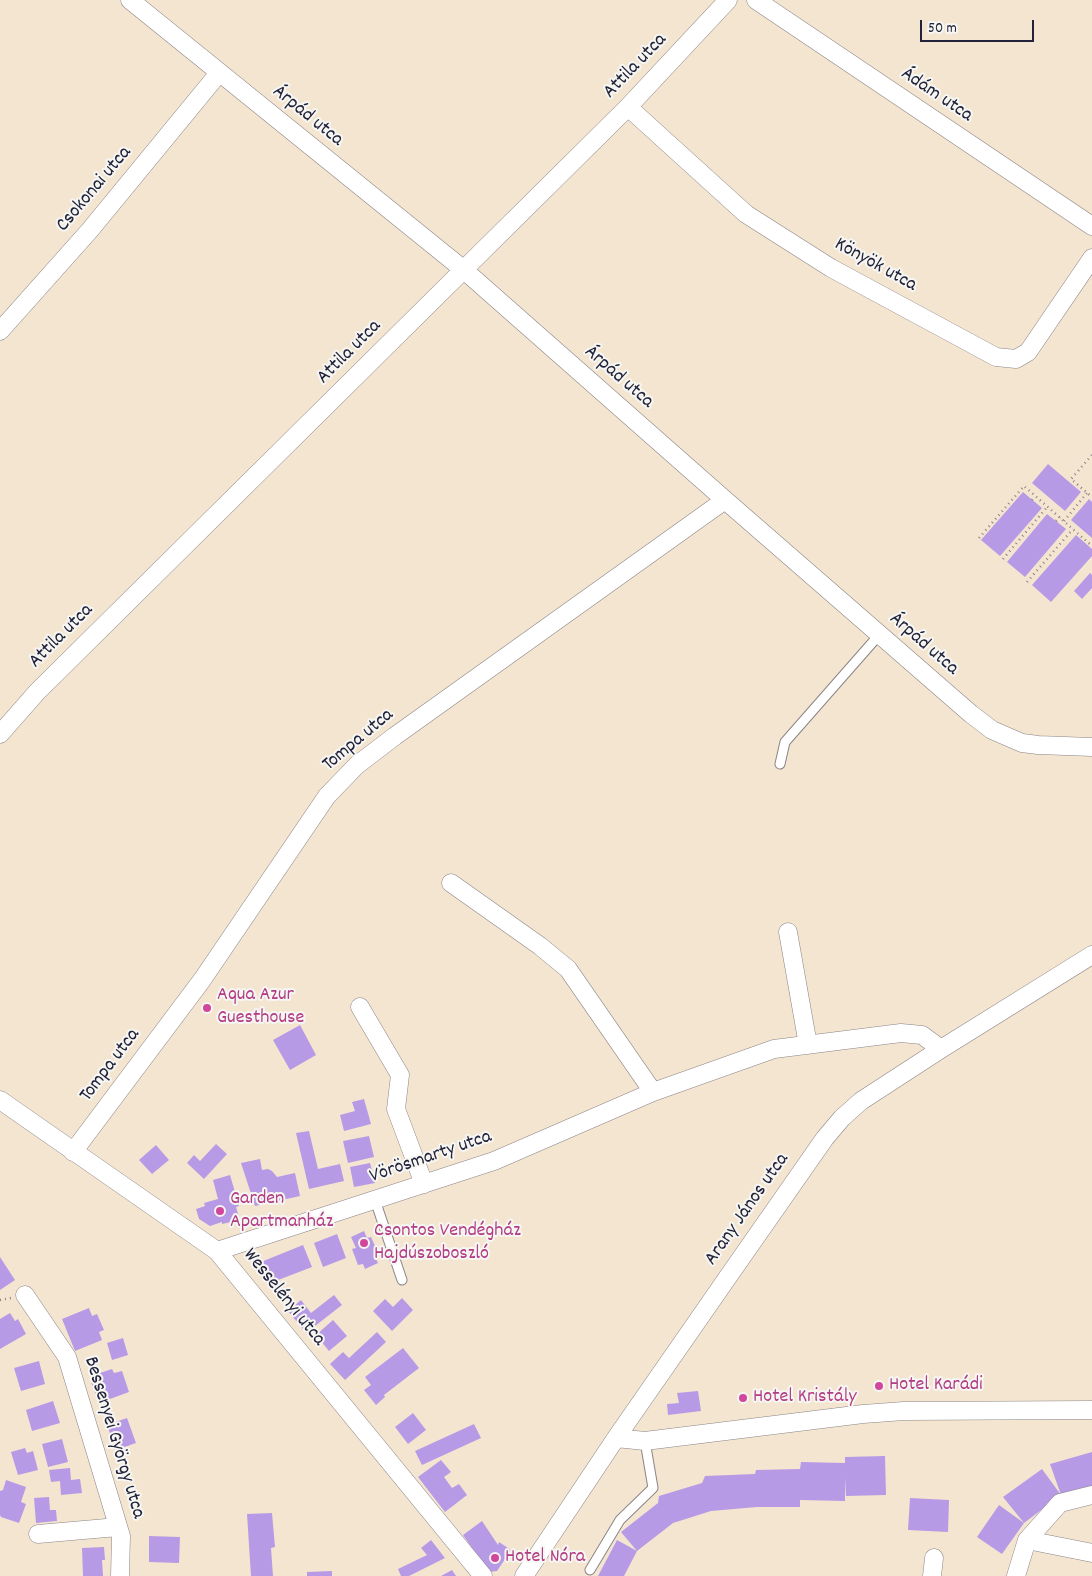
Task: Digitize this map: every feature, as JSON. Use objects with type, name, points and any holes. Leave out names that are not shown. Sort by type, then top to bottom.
[{"type":"street","name":"Árpád utca","points":[[130,0],[464,270],[971,714],[992,730],[1022,742],[1038,746],[1092,747]]},
{"type":"street","name":"Attila utca","points":[[0,734],[37,692],[628,106],[728,0]]},
{"type":"street","name":"Ádám utca","points":[[756,0],[1092,226]]},
{"type":"street","name":"Csokonai utca","points":[[0,331],[90,230],[219,73]]},
{"type":"street","name":"Könyök utca","points":[[628,106],[746,214],[831,268],[996,356],[1016,359],[1028,352],[1092,258]]},
{"type":"street","name":"Tompa utca","points":[[73,1152],[202,980],[328,796],[357,765],[725,500]]},
{"type":"street","points":[[451,883],[540,946],[568,969],[653,1092]]},
{"type":"street","points":[[788,932],[808,1045]]},
{"type":"street","name":"Arany János utca","points":[[529,1575],[616,1438],[825,1138],[842,1118],[861,1101],[1092,955]]},
{"type":"street","points":[[360,1007],[400,1075],[396,1109],[424,1184]]},
{"type":"street","name":"Vörösmarty utca","points":[[217,1251],[494,1161],[653,1092],[774,1049],[901,1033],[922,1035],[941,1049]]},
{"type":"street","name":"Wesselényi utca","points":[[0,1100],[217,1251],[482,1576]]},
{"type":"street","name":"Bessenyei György utca","points":[[25,1295],[67,1357],[121,1536],[120,1576]]},
{"type":"street","points":[[616,1438],[645,1441],[863,1414],[904,1411],[1092,1410]]},
{"type":"street","points":[[1016,1576],[1028,1540],[1060,1502],[1092,1495]]},
{"type":"street","points":[[38,1534],[118,1527]]},
{"type":"street","points":[[1028,1540],[1092,1552]]},
{"type":"lane","points":[[780,764],[785,742],[879,635]]},
{"type":"lane","points":[[375,1200],[402,1280]]},
{"type":"lane","points":[[590,1570],[620,1520],[653,1488],[645,1441]]},
{"type":"path","points":[[1092,455],[1071,479],[1092,496]]},
{"type":"path","points":[[979,538],[1024,486],[1074,529],[1085,542],[1092,546]]},
{"type":"path","points":[[1064,521],[1087,493]]},
{"type":"path","points":[[1032,500],[1036,496]]},
{"type":"path","points":[[1003,559],[1048,506]]},
{"type":"path","points":[[1056,521],[1060,517]]},
{"type":"path","points":[[1028,582],[1074,529]]},
{"type":"building","points":[[1048,464],[1081,492],[1065,511],[1032,483]]},
{"type":"building","points":[[1023,492],[1042,508],[1000,556],[981,540]]},
{"type":"building","points":[[1089,499],[1092,502],[1092,538],[1071,520]]},
{"type":"building","points":[[1047,514],[1066,529],[1025,577],[1007,562]]},
{"type":"building","points":[[1076,535],[1092,549],[1092,556],[1051,602],[1032,585]]},
{"type":"building","points":[[1090,573],[1092,575],[1092,588],[1082,599],[1074,591]]},
{"type":"building","points":[[300,1025],[316,1055],[290,1070],[273,1040]]},
{"type":"building","points":[[364,1099],[371,1124],[344,1131],[340,1115],[355,1111],[352,1102]]},
{"type":"building","points":[[309,1131],[318,1169],[340,1164],[344,1181],[309,1189],[296,1133]]},
{"type":"building","points":[[369,1136],[374,1157],[348,1163],[343,1141]]},
{"type":"building","points":[[216,1144],[227,1154],[204,1179],[187,1163],[194,1155],[200,1161]]},
{"type":"building","points":[[156,1145],[169,1160],[152,1174],[139,1160]]},
{"type":"building","points":[[260,1159],[262,1170],[268,1169],[277,1177],[295,1173],[300,1196],[255,1206],[241,1163]]},
{"type":"building","points":[[370,1163],[375,1183],[354,1187],[350,1167]]},
{"type":"building","points":[[230,1175],[239,1206],[236,1207],[239,1217],[231,1220],[231,1222],[222,1224],[222,1222],[210,1226],[199,1219],[196,1209],[205,1206],[204,1203],[218,1199],[213,1180]]},
{"type":"building","points":[[364,1231],[367,1238],[371,1237],[379,1255],[375,1257],[378,1263],[365,1269],[363,1264],[358,1265],[352,1249],[356,1248],[351,1237]]},
{"type":"building","points":[[337,1234],[346,1258],[323,1267],[314,1243]]},
{"type":"building","points":[[303,1245],[312,1267],[273,1282],[271,1276],[262,1279],[256,1264]]},
{"type":"building","points":[[0,1257],[15,1280],[0,1290]]},
{"type":"building","points":[[334,1295],[342,1305],[306,1333],[288,1311],[301,1300],[311,1313]]},
{"type":"building","points":[[402,1298],[413,1310],[392,1331],[373,1311],[385,1299],[393,1307]]},
{"type":"building","points":[[89,1308],[92,1316],[97,1314],[104,1330],[99,1332],[102,1340],[75,1351],[62,1319]]},
{"type":"building","points":[[10,1313],[15,1321],[18,1319],[26,1334],[0,1349],[0,1319]]},
{"type":"building","points":[[333,1320],[347,1336],[329,1351],[316,1335]]},
{"type":"building","points":[[377,1332],[386,1342],[345,1380],[330,1364],[343,1352],[349,1358]]},
{"type":"building","points":[[123,1338],[128,1355],[112,1360],[107,1343]]},
{"type":"building","points":[[403,1348],[419,1368],[384,1395],[385,1397],[376,1405],[364,1390],[371,1385],[365,1377]]},
{"type":"building","points":[[39,1361],[45,1384],[21,1391],[14,1368]]},
{"type":"building","points":[[112,1369],[114,1373],[122,1371],[129,1392],[99,1403],[91,1382],[102,1378],[100,1373]]},
{"type":"building","points":[[698,1391],[701,1411],[668,1415],[667,1404],[679,1403],[677,1393]]},
{"type":"building","points":[[53,1401],[60,1423],[32,1431],[26,1410]]},
{"type":"building","points":[[413,1413],[426,1430],[408,1444],[395,1427]]},
{"type":"building","points":[[127,1418],[136,1443],[116,1450],[107,1425]]},
{"type":"building","points":[[474,1424],[481,1438],[422,1465],[415,1451]]},
{"type":"building","points":[[62,1439],[68,1462],[48,1467],[42,1444]]},
{"type":"building","points":[[25,1448],[27,1453],[33,1451],[38,1470],[18,1475],[11,1452]]},
{"type":"building","points":[[1092,1452],[1092,1486],[1061,1495],[1050,1464]]},
{"type":"building","points":[[885,1456],[886,1495],[846,1496],[845,1478],[845,1501],[800,1500],[800,1507],[757,1507],[711,1511],[673,1523],[637,1551],[621,1532],[658,1503],[659,1496],[702,1483],[705,1476],[755,1474],[756,1470],[800,1469],[801,1462],[845,1463],[845,1457]]},
{"type":"building","points":[[441,1460],[451,1472],[444,1477],[452,1488],[459,1484],[467,1495],[445,1512],[418,1477]]},
{"type":"building","points":[[70,1468],[71,1480],[80,1479],[82,1493],[61,1495],[60,1481],[51,1482],[49,1470]]},
{"type":"building","points":[[1042,1469],[1061,1495],[1024,1523],[1003,1497]]},
{"type":"building","points":[[6,1480],[26,1487],[21,1502],[26,1504],[19,1523],[0,1515],[0,1491],[3,1490]]},
{"type":"building","points":[[49,1497],[50,1510],[56,1510],[57,1521],[36,1523],[34,1498]]},
{"type":"building","points":[[910,1498],[949,1500],[948,1532],[908,1530]]},
{"type":"building","points":[[999,1505],[1024,1523],[1002,1554],[977,1537]]},
{"type":"building","points":[[272,1513],[275,1547],[271,1548],[273,1576],[251,1576],[247,1514]]},
{"type":"building","points":[[482,1521],[498,1545],[499,1542],[511,1550],[497,1571],[489,1572],[463,1535]]},
{"type":"building","points":[[149,1536],[180,1537],[179,1563],[149,1562]]},
{"type":"building","points":[[431,1540],[445,1558],[409,1576],[401,1576],[398,1569],[427,1555],[421,1548]]},
{"type":"building","points":[[617,1540],[637,1551],[624,1576],[598,1576]]},
{"type":"building","points":[[104,1547],[105,1560],[102,1560],[103,1576],[83,1576],[82,1548]]},
{"type":"building","points":[[452,1570],[456,1576],[441,1576]]},
{"type":"building","points":[[332,1571],[332,1576],[307,1576],[307,1572]]},
{"type":"place","name":"Aqua Azur Guesthouse","points":[[207,1008]]},
{"type":"place","name":"Garden Apartmanház","points":[[220,1211]]},
{"type":"place","name":"Csontos Vendégház Hajdúszoboszló","points":[[364,1243]]},
{"type":"place","name":"Hotel Karádi","points":[[879,1386]]},
{"type":"place","name":"Hotel Kristály","points":[[743,1398]]},
{"type":"place","name":"Hotel Nóra","points":[[495,1558]]}]
